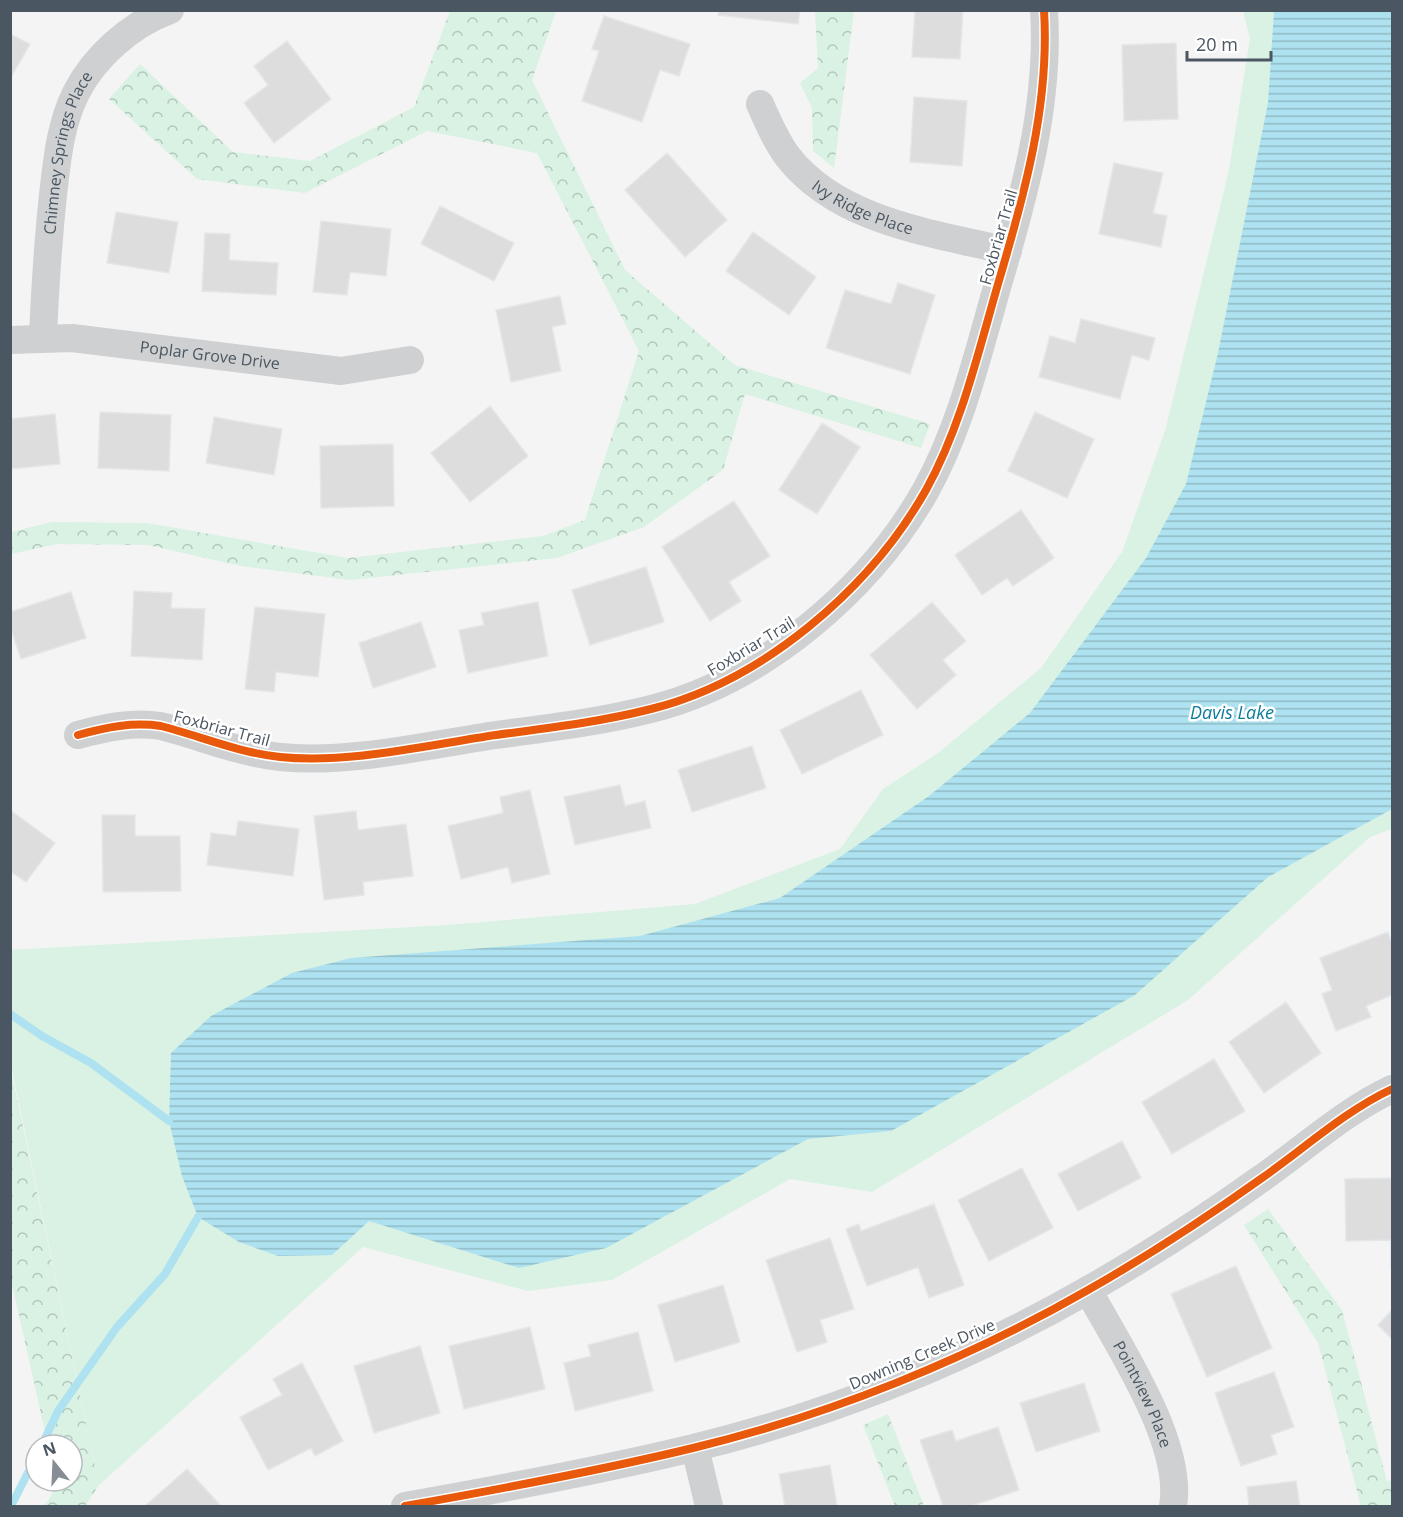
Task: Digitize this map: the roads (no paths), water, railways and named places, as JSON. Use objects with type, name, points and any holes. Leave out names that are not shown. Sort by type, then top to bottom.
[{"type":"street","name":"Chimney Springs Place","points":[[44,336],[46,263],[62,128],[76,93],[93,67],[115,44],[139,26],[170,10]]},
{"type":"street","name":"Foxbriar Trail","points":[[78,735],[113,726],[142,723],[280,757],[339,757],[576,724],[653,709],[704,689],[748,668],[789,643],[851,590],[883,553],[927,488],[950,438],[1028,180],[1044,78],[1044,10]]},
{"type":"street","name":"Ivy Ridge Place","points":[[760,104],[788,156],[824,190],[882,219],[1008,251]]},
{"type":"street","name":"Poplar Grove Drive","points":[[10,340],[44,336],[341,371],[410,360]]},
{"type":"street","name":"Downing Creek Drive","points":[[405,1506],[540,1482],[695,1448],[773,1426],[852,1399],[935,1365],[1088,1290],[1198,1223],[1344,1118],[1392,1089]]},
{"type":"street","name":"Pointview Place","points":[[1088,1290],[1151,1406],[1163,1436],[1175,1489],[1173,1506]]},
{"type":"street","points":[[695,1448],[709,1506]]},
{"type":"water","name":"Davis Lake","points":[[1274,11],[1392,11],[1392,809],[1268,877],[1135,995],[891,1131],[808,1139],[606,1248],[519,1268],[369,1221],[332,1255],[278,1256],[239,1242],[198,1217],[182,1176],[169,1121],[171,1053],[211,1016],[292,973],[351,958],[640,936],[780,898],[929,796],[1030,713],[1146,558],[1186,484],[1218,353],[1268,103]]},
{"type":"waterway","points":[[10,1014],[42,1036],[91,1063],[169,1121]]},
{"type":"waterway","points":[[48,1433],[58,1411],[117,1327],[165,1274],[198,1217]]},
{"type":"waterway","points":[[11,1506],[24,1481]]}]
